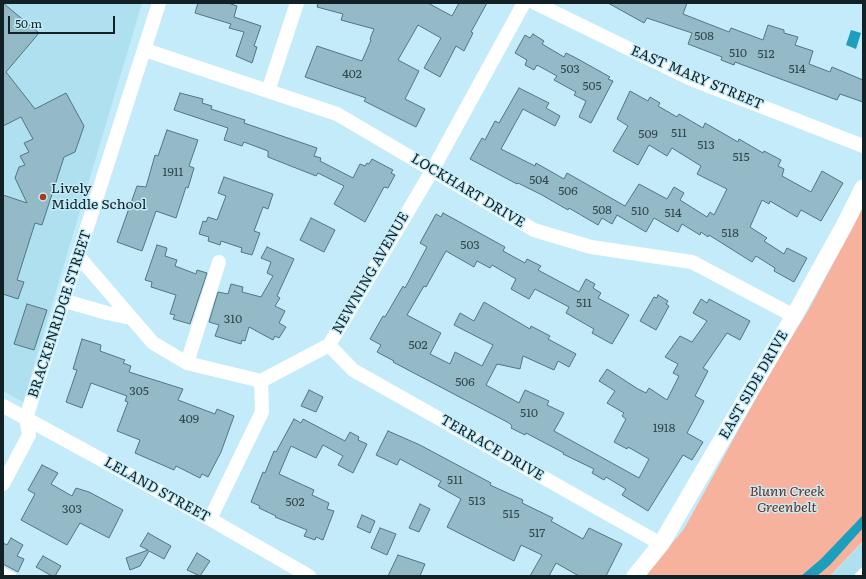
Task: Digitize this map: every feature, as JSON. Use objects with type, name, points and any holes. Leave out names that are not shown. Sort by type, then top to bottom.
[{"type":"street","name":"BRACKENRIDGE STREET","points":[[3,484],[29,435],[26,418],[79,257],[159,3]]},
{"type":"street","points":[[268,91],[297,3]]},
{"type":"street","name":"NEWNING AVENUE","points":[[261,381],[329,345],[433,169],[524,3]]},
{"type":"street","name":"EAST MARY STREET","points":[[535,3],[691,79],[863,146]]},
{"type":"street","name":"LOCKHART DRIVE","points":[[145,50],[337,114],[433,169],[534,230],[591,247],[692,262],[794,316]]},
{"type":"street","name":"EAST SIDE DRIVE","points":[[635,576],[661,544],[794,316],[845,224],[863,188]]},
{"type":"street","points":[[79,257],[153,343],[187,363],[261,381],[262,412],[210,519]]},
{"type":"street","points":[[187,363],[220,262]]},
{"type":"street","points":[[65,300],[107,313],[131,318]]},
{"type":"street","name":"TERRACE DRIVE","points":[[329,345],[353,370],[661,544]]},
{"type":"street","name":"LELAND STREET","points":[[3,406],[210,519],[310,576]]},
{"type":"lane","points":[[3,571],[13,576]]},
{"type":"lane","points":[[858,576],[863,571]]},
{"type":"shaded area","name":"Lively Middle School","points":[[3,3],[142,3],[23,402],[3,391]]},
{"type":"shaded area","points":[[863,542],[863,576],[831,576]]},
{"type":"green space","name":"Blunn Creek Greenbelt","points":[[863,207],[863,541],[830,576],[645,576],[684,529],[776,362],[808,311]]},
{"type":"water","points":[[851,30],[861,33],[856,49],[846,45]]},
{"type":"water","points":[[863,515],[863,528],[830,565],[817,576],[801,576],[821,559]]},
{"type":"building","points":[[3,3],[39,33],[6,72],[35,109],[66,93],[84,126],[75,152],[64,157],[42,225],[35,223],[17,280],[24,282],[18,299],[3,294],[3,195],[27,203],[15,178],[19,167],[25,165],[20,156],[29,152],[24,143],[33,139],[21,117],[3,126]]},
{"type":"building","points":[[198,3],[228,3],[237,6],[234,17],[261,26],[254,46],[257,47],[252,63],[236,56],[244,32],[229,28],[231,24],[195,13]]},
{"type":"building","points":[[318,3],[428,3],[452,16],[459,3],[487,3],[471,32],[473,33],[464,51],[456,46],[440,77],[424,68],[441,38],[418,25],[398,60],[419,71],[405,99],[425,109],[416,127],[364,101],[366,98],[305,77],[317,46],[362,61],[374,29],[341,20],[343,14],[317,7]]},
{"type":"building","points":[[608,3],[687,3],[683,14],[729,32],[731,28],[763,40],[768,25],[784,30],[784,33],[798,37],[795,45],[813,51],[809,64],[830,72],[832,67],[863,80],[863,102],[840,94],[837,100],[735,62],[734,65],[721,60],[722,57],[688,44],[692,33],[647,18],[644,23]]},
{"type":"building","points":[[533,34],[544,41],[542,44],[564,57],[566,53],[610,77],[608,79],[613,81],[591,123],[579,117],[586,101],[574,95],[576,92],[554,80],[557,76],[537,65],[534,70],[525,65],[527,60],[515,53],[525,35],[530,38]]},
{"type":"building","points":[[519,88],[549,103],[546,108],[560,116],[555,126],[523,109],[501,149],[535,166],[536,163],[564,179],[567,173],[625,206],[639,184],[667,199],[674,187],[684,193],[680,200],[707,217],[710,212],[714,215],[727,189],[697,174],[701,166],[672,148],[667,156],[649,145],[638,165],[613,151],[628,126],[617,119],[630,91],[648,101],[650,97],[660,103],[658,106],[677,117],[679,114],[703,128],[705,123],[738,142],[739,139],[763,153],[764,151],[781,160],[778,166],[784,169],[782,176],[811,192],[822,171],[843,183],[821,221],[801,210],[797,217],[770,201],[769,204],[762,200],[750,227],[767,238],[764,241],[784,254],[787,248],[807,258],[794,282],[774,271],[775,268],[756,256],[752,262],[709,235],[708,237],[701,232],[700,235],[682,224],[678,232],[654,218],[646,232],[617,215],[612,224],[602,218],[598,225],[569,208],[568,210],[542,195],[518,183],[517,184],[470,159],[482,138],[485,140],[495,121],[499,123]]},
{"type":"building","points":[[180,93],[203,99],[202,103],[212,106],[211,109],[245,120],[244,123],[317,148],[314,156],[321,158],[320,161],[353,178],[360,164],[365,166],[367,163],[369,164],[372,159],[393,170],[391,173],[395,175],[388,188],[384,187],[365,222],[334,204],[344,186],[318,173],[316,176],[268,157],[268,151],[244,142],[242,146],[224,140],[228,128],[174,110]]},
{"type":"building","points":[[167,130],[198,140],[189,166],[194,168],[176,218],[156,211],[142,251],[117,242],[137,186],[146,187],[155,155],[158,156]]},
{"type":"building","points":[[224,177],[273,194],[268,209],[263,207],[254,231],[260,233],[252,255],[241,252],[242,248],[221,241],[220,245],[208,241],[209,237],[199,234],[203,221],[206,222],[208,217],[217,220],[226,196],[218,193]]},
{"type":"building","points":[[443,213],[505,247],[503,251],[525,263],[527,259],[541,266],[538,270],[579,292],[586,279],[595,284],[593,288],[601,293],[598,298],[629,315],[612,344],[592,333],[594,329],[566,313],[569,307],[535,289],[529,299],[511,289],[516,279],[492,265],[490,268],[477,261],[474,267],[446,251],[426,287],[424,286],[407,315],[441,333],[430,354],[450,364],[455,352],[482,366],[493,345],[454,325],[460,313],[474,321],[484,302],[530,329],[531,326],[550,336],[548,339],[576,354],[569,367],[558,361],[554,370],[523,356],[520,369],[497,364],[486,385],[519,403],[525,390],[549,401],[547,405],[564,413],[554,431],[639,478],[649,459],[628,447],[627,449],[614,442],[626,419],[622,416],[624,413],[607,403],[615,391],[599,381],[607,369],[638,389],[646,393],[649,388],[667,400],[679,376],[673,373],[678,364],[665,357],[680,336],[692,342],[707,321],[693,313],[701,299],[707,303],[709,299],[750,321],[740,340],[727,333],[703,368],[708,371],[695,396],[704,401],[687,433],[703,442],[692,460],[683,455],[648,511],[622,495],[626,489],[606,477],[604,480],[592,473],[594,469],[563,454],[564,453],[526,433],[525,435],[511,428],[512,426],[509,423],[393,362],[394,361],[377,352],[381,345],[370,339],[403,286],[405,288],[427,247],[420,243],[436,214],[441,217]]},
{"type":"building","points":[[311,218],[335,230],[324,252],[300,240]]},
{"type":"building","points":[[157,245],[167,248],[165,256],[177,260],[175,266],[196,274],[197,270],[207,273],[190,324],[173,319],[175,315],[170,314],[176,295],[151,287],[152,282],[145,280]]},
{"type":"building","points":[[267,247],[294,259],[277,296],[280,298],[275,306],[285,311],[279,323],[286,327],[279,338],[275,336],[273,340],[249,327],[245,341],[242,340],[241,344],[215,336],[219,325],[209,322],[218,292],[228,294],[231,284],[243,287],[242,292],[261,297],[273,276],[267,273],[271,262],[261,258]]},
{"type":"building","points":[[658,295],[668,301],[666,304],[669,306],[656,330],[640,321],[654,297],[657,298]]},
{"type":"building","points":[[27,304],[47,310],[34,350],[14,344]]},
{"type":"building","points":[[82,339],[101,345],[100,351],[125,360],[123,363],[131,366],[129,372],[183,389],[178,400],[215,414],[217,409],[234,416],[221,452],[208,477],[202,474],[200,478],[176,466],[174,470],[135,453],[140,440],[117,431],[128,402],[125,401],[127,396],[91,383],[82,408],[66,402],[77,370],[73,369]]},
{"type":"building","points":[[309,390],[323,397],[316,412],[301,406]]},
{"type":"building","points":[[294,419],[301,423],[303,419],[345,441],[350,432],[359,437],[358,440],[367,444],[353,473],[338,465],[343,456],[323,445],[316,458],[291,446],[279,474],[314,490],[312,495],[329,503],[327,509],[334,511],[323,540],[316,537],[315,540],[304,536],[307,530],[275,517],[276,516],[259,508],[260,506],[251,502],[263,472],[265,473],[274,451],[276,452]]},
{"type":"building","points":[[388,431],[420,445],[491,483],[490,485],[523,500],[522,503],[553,518],[551,521],[583,539],[589,528],[622,544],[606,576],[579,576],[556,563],[549,576],[530,576],[542,555],[521,545],[514,561],[447,527],[461,499],[438,486],[441,481],[400,459],[397,465],[376,455]]},
{"type":"building","points":[[42,465],[58,473],[51,484],[72,496],[76,488],[89,492],[123,510],[109,538],[80,523],[67,545],[21,520],[35,494],[28,490]]},
{"type":"building","points":[[420,504],[430,509],[419,532],[409,528]]},
{"type":"building","points":[[362,515],[375,521],[370,533],[357,527]]},
{"type":"building","points":[[380,528],[396,534],[387,555],[371,548]]},
{"type":"building","points":[[148,533],[171,546],[164,559],[149,551],[140,566],[130,570],[126,558],[148,550],[140,546]]},
{"type":"building","points":[[11,538],[23,545],[17,556],[24,559],[18,572],[3,564],[3,543],[7,545]]},
{"type":"building","points":[[197,553],[210,561],[200,576],[187,570]]},
{"type":"building","points":[[398,555],[425,564],[420,576],[388,576]]},
{"type":"building","points":[[43,556],[61,566],[55,576],[52,576],[36,567]]},
{"type":"place","name":"Lively Middle School","points":[[43,197]]}]
